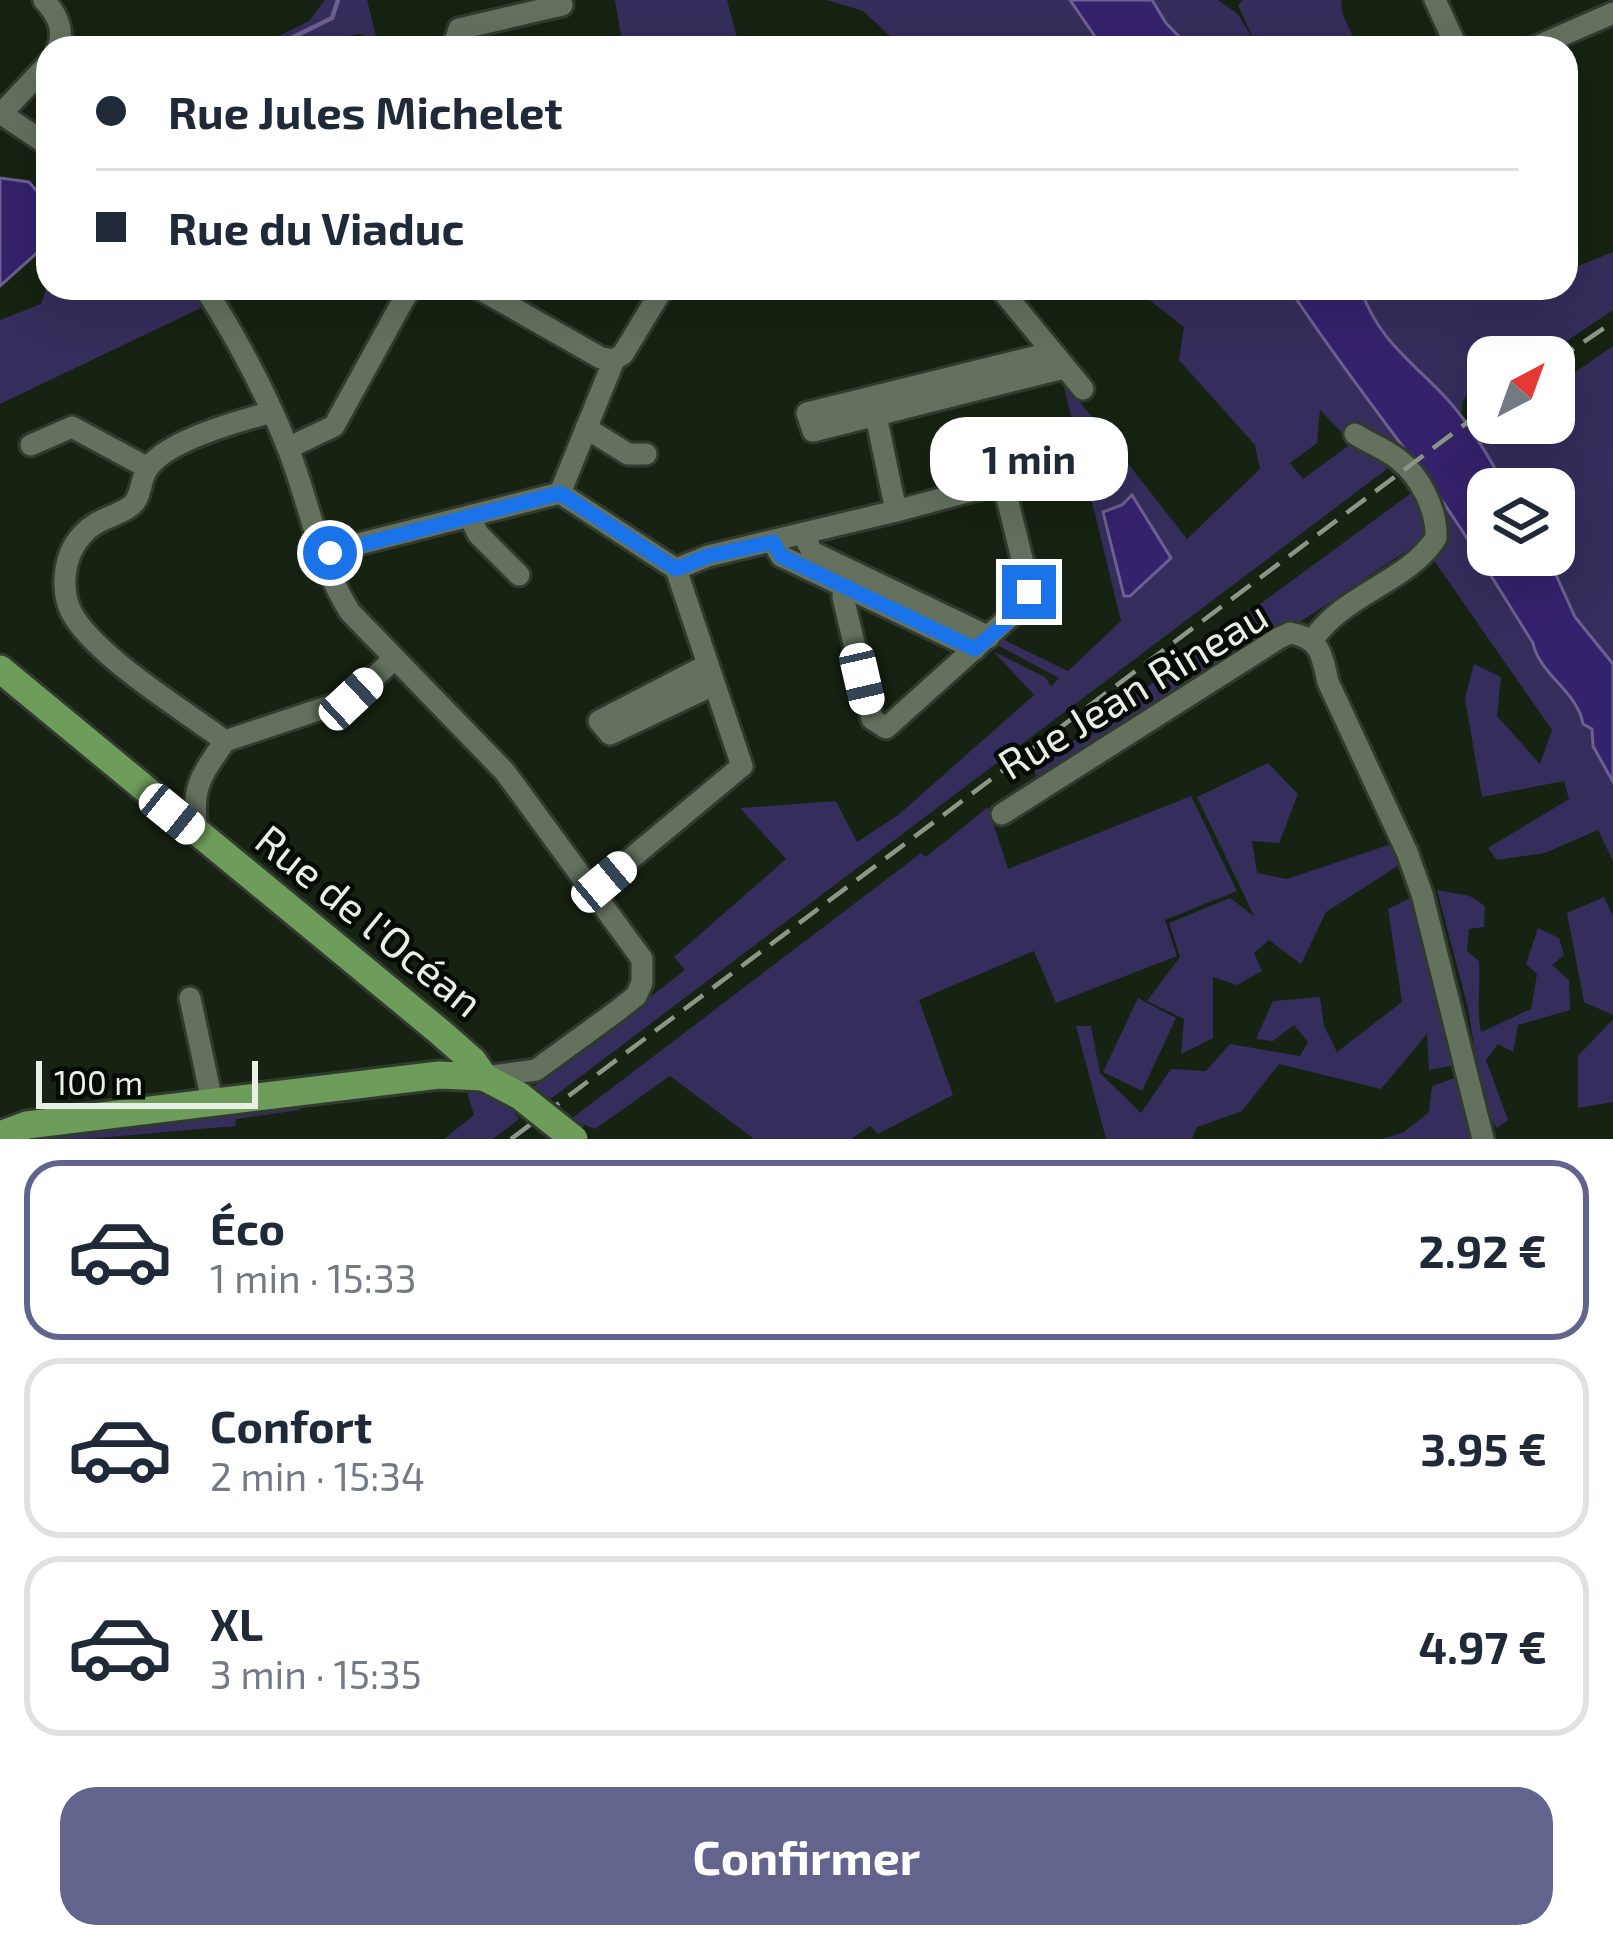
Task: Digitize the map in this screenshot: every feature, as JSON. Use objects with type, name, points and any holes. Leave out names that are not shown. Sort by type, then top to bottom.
[{"type":"main road","name":"Rue de l'Océan","points":[[0,669],[440,1032],[484,1077],[520,1096],[574,1139]]},
{"type":"main road","points":[[0,1135],[27,1124],[212,1101],[439,1075],[484,1077]]},
{"type":"street","points":[[44,0],[53,9],[61,36]]},
{"type":"street","points":[[457,36],[459,29],[562,5]]},
{"type":"street","points":[[1438,7],[1451,36]]},
{"type":"street","points":[[1560,36],[1613,13]]},
{"type":"street","points":[[36,77],[1,113],[36,138]]},
{"type":"street","points":[[213,300],[237,338],[288,448],[332,580],[350,611],[505,772],[642,958],[642,983],[636,996],[536,1070],[484,1077]]},
{"type":"street","points":[[288,448],[334,426],[403,300]]},
{"type":"street","points":[[499,300],[602,358],[614,360]]},
{"type":"street","points":[[560,493],[614,360],[623,354],[656,300]]},
{"type":"street","points":[[1010,300],[1083,389]]},
{"type":"street","points":[[896,511],[874,408],[1057,360]]},
{"type":"street","points":[[225,741],[122,664],[77,622],[65,596],[65,567],[79,537],[103,516],[128,508],[138,499],[148,468],[175,446],[272,412]]},
{"type":"street","points":[[32,445],[72,427],[148,468]]},
{"type":"street","points":[[586,428],[628,454],[646,454]]},
{"type":"street","points":[[1355,434],[1398,459],[1415,476],[1433,515],[1436,538],[1415,561],[1340,610],[1309,638],[1322,652],[1328,682],[1422,894],[1483,1139]]},
{"type":"street","points":[[676,569],[708,556],[998,484],[1005,490],[1029,592],[1017,613],[886,728],[872,719],[844,587]]},
{"type":"street","points":[[323,554],[560,493],[676,569],[742,766],[593,890]]},
{"type":"street","points":[[470,517],[478,534],[518,575]]},
{"type":"street","points":[[804,535],[812,552],[982,642]]},
{"type":"street","points":[[773,542],[781,556],[844,587],[982,642]]},
{"type":"street","name":"Rue Jean Rineau","points":[[1003,814],[1280,638],[1290,633],[1309,638]]},
{"type":"street","points":[[198,834],[192,804],[203,772],[225,741],[351,699],[394,659]]},
{"type":"street","points":[[190,998],[212,1101]]},
{"type":"shaded area","points":[[325,0],[367,0],[376,36],[279,36],[309,21]]},
{"type":"shaded area","points":[[615,0],[727,0],[737,36],[621,36]]},
{"type":"shaded area","points":[[827,0],[1218,0],[1238,14],[1251,36],[890,36],[863,11]]},
{"type":"shaded area","points":[[1070,0],[1152,0],[1178,36],[1095,36]]},
{"type":"shaded area","points":[[1243,0],[1341,0],[1353,36],[1252,36],[1238,5]]},
{"type":"shaded area","points":[[0,178],[29,182],[36,190],[36,254],[0,286]]},
{"type":"shaded area","points":[[1613,252],[1613,310],[1574,336],[1467,336],[1467,395],[1454,462],[1477,444],[1575,444],[1575,372],[1613,346],[1613,861],[1598,830],[1545,853],[1497,860],[1488,848],[1569,799],[1564,781],[1482,797],[1465,699],[1474,664],[1501,677],[1497,716],[1540,764],[1552,730],[1435,562],[1428,525],[1421,541],[1314,613],[1038,780],[1034,770],[1414,491],[1391,466],[548,1101],[533,1087],[685,970],[674,957],[786,859],[740,808],[836,801],[857,842],[897,816],[1034,695],[993,651],[1045,677],[1051,686],[1059,678],[1001,647],[995,641],[998,637],[1068,671],[1121,621],[1062,379],[1187,539],[1260,469],[1255,445],[1179,360],[1184,327],[1149,300],[1578,300],[1578,266]],"holes":[[[1320,410],[1352,443],[1303,479],[1290,463],[1317,443]]]},
{"type":"shaded area","points":[[42,300],[201,300],[205,306],[0,404],[0,320]]},
{"type":"shaded area","points":[[1297,300],[1365,300],[1387,337],[1465,421],[1467,444],[1481,444],[1494,468],[1467,468],[1467,538]]},
{"type":"shaded area","points":[[1132,495],[1171,558],[1130,596],[1124,596],[1103,512]]},
{"type":"shaded area","points":[[1491,576],[1556,576],[1575,617],[1613,664],[1613,782],[1593,746],[1592,729],[1583,724],[1574,702],[1543,664]]},
{"type":"shaded area","points":[[1268,763],[1298,794],[1279,843],[1252,841],[1257,873],[1287,879],[1391,844],[1399,865],[1326,912],[1301,964],[1269,940],[1254,953],[1262,971],[1237,985],[1213,977],[1213,1038],[1181,1054],[1184,1019],[1147,1001],[1180,957],[1169,923],[1230,898],[1254,916],[1197,797]]},
{"type":"shaded area","points":[[1191,796],[1237,891],[1165,920],[1177,956],[1056,1003],[1034,951],[919,1000],[953,1095],[878,1134],[870,1126],[851,1139],[754,1139],[670,1076],[595,1129],[571,1119],[988,807],[1008,869]]},
{"type":"shaded area","points":[[1437,890],[1470,896],[1485,906],[1484,927],[1469,929],[1467,951],[1479,961],[1481,1032],[1531,1009],[1537,974],[1526,964],[1538,928],[1559,938],[1564,955],[1552,965],[1569,980],[1570,1010],[1518,1025],[1513,1052],[1498,1044],[1486,1060],[1508,1120],[1497,1128],[1484,1107],[1468,1008]]},
{"type":"shaded area","points":[[1412,897],[1427,932],[1456,1065],[1429,1070],[1427,1034],[1381,1089],[1279,1064],[1242,1111],[1197,1127],[1192,1139],[1106,1139],[1076,1026],[1091,1026],[1100,1073],[1141,1113],[1171,1069],[1206,1071],[1230,1044],[1300,1056],[1308,1042],[1294,1025],[1273,1041],[1256,1039],[1273,1001],[1320,997],[1324,1026],[1337,1052],[1402,1002],[1388,909]]},
{"type":"shaded area","points":[[1604,897],[1613,916],[1613,1015],[1584,1002],[1567,913]]},
{"type":"shaded area","points":[[1138,998],[1176,1018],[1142,1091],[1103,1072]]},
{"type":"shaded area","points":[[1613,1019],[1613,1102],[1578,1108],[1578,1056]]},
{"type":"shaded area","points":[[1460,1076],[1476,1139],[1382,1139],[1404,1132],[1429,1112],[1432,1086]]},
{"type":"shaded area","points":[[466,1089],[499,1094],[519,1119],[493,1139],[444,1139],[474,1115]]},
{"type":"shaded area","points":[[298,1099],[300,1110],[236,1119],[235,1126],[87,1139],[8,1139]]},
{"type":"waterway","points":[[295,36],[332,18],[338,0]]},
{"type":"railway","points":[[1575,348],[1613,322]]},
{"type":"railway","points":[[511,1139],[1467,423]]},
{"type":"route","points":[[330,553],[560,493],[676,569],[708,556],[773,542],[781,556],[975,649],[1017,613],[1029,592]]}]
